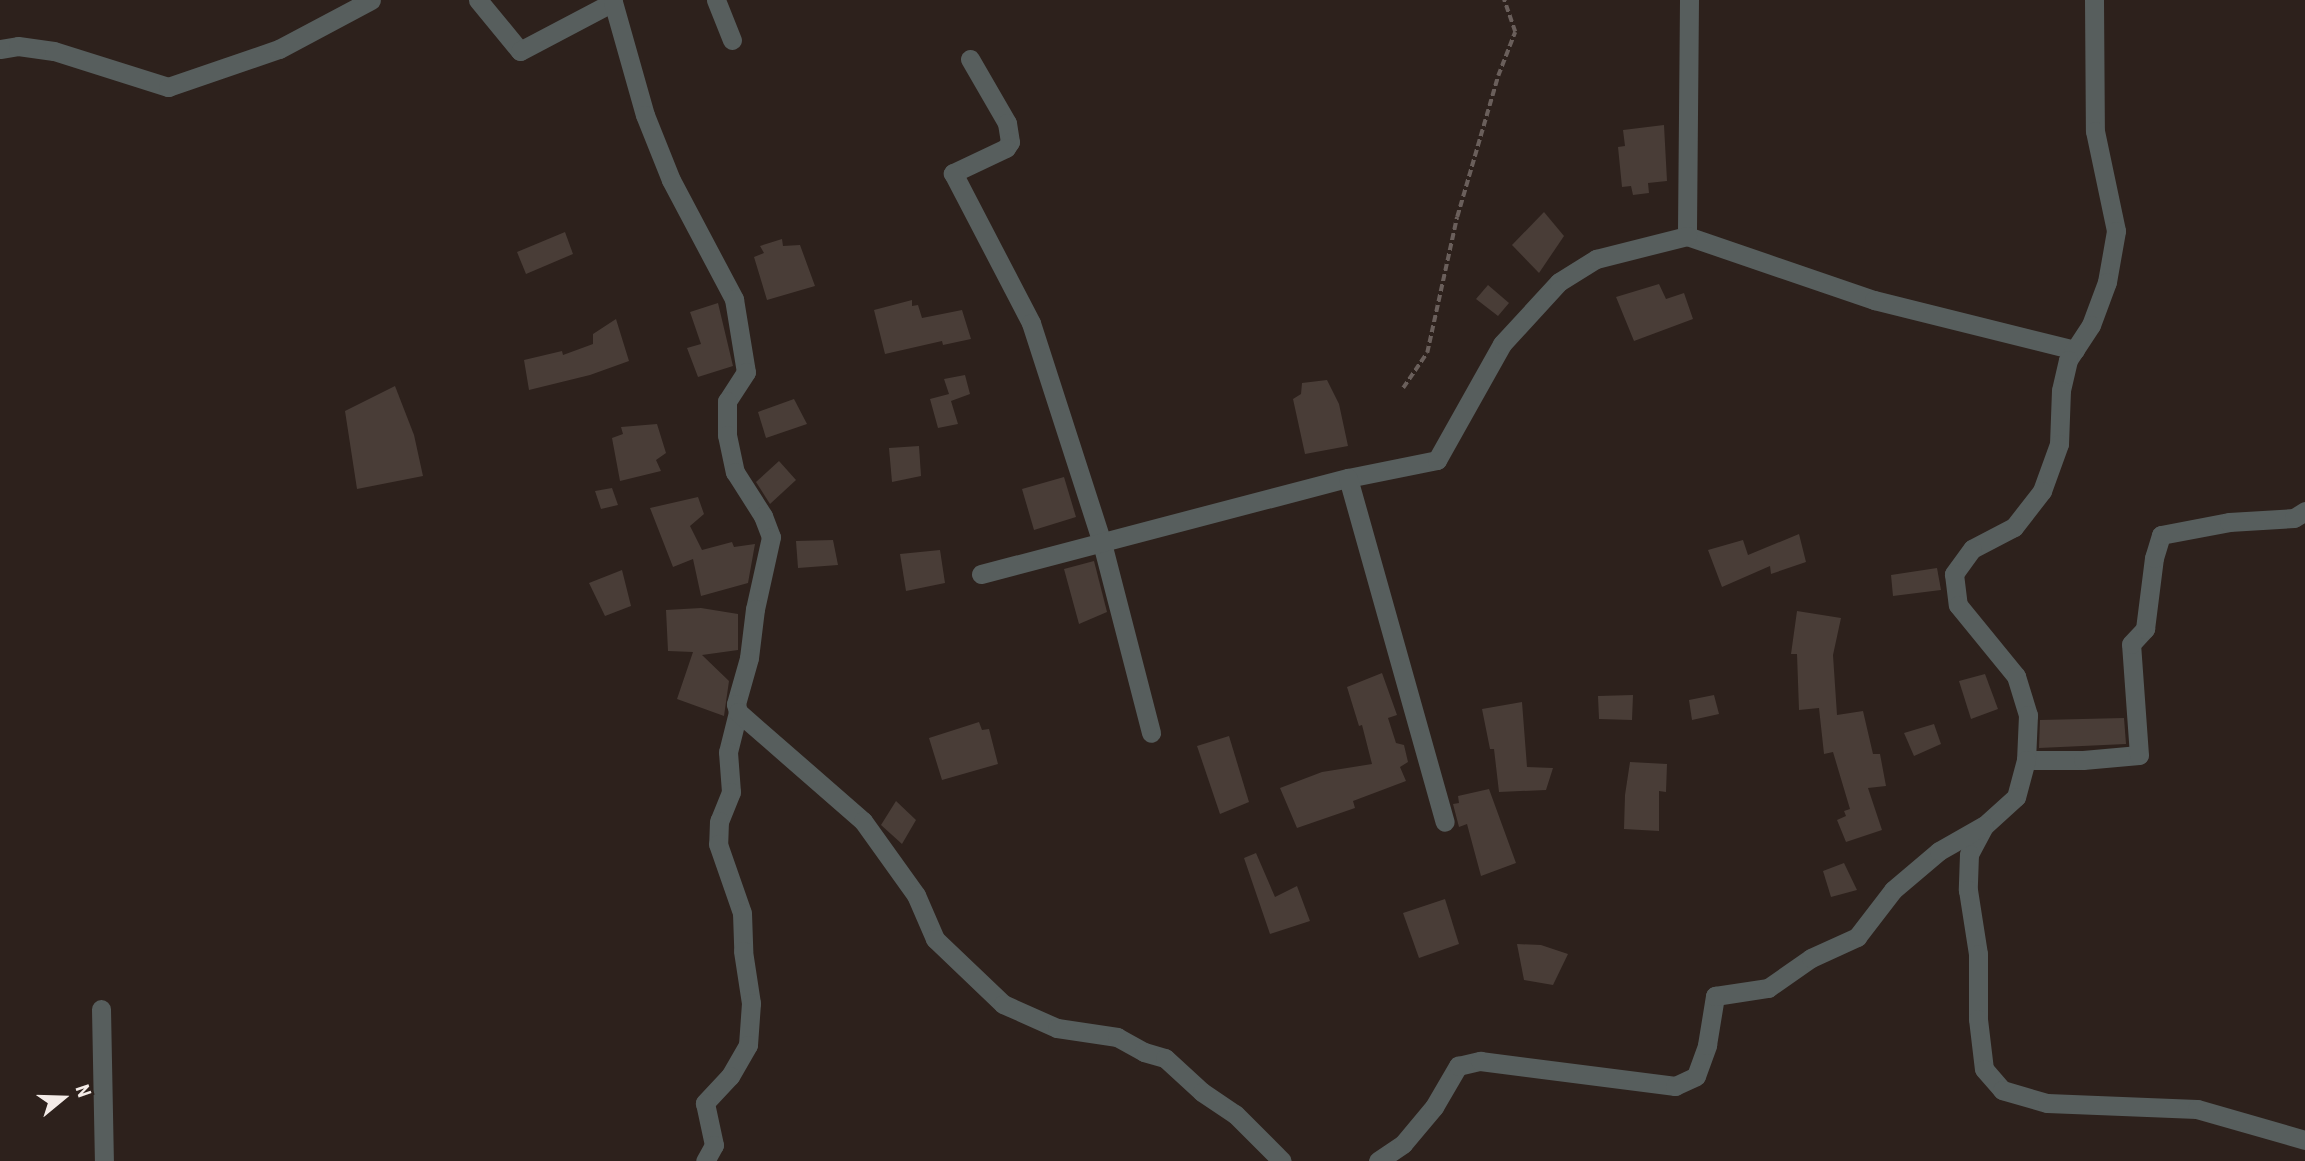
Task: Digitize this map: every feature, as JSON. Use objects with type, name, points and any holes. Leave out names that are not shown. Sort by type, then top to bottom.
[{"type":"street","points":[[0,50],[18,46],[54,51],[168,87],[279,49],[371,0]]},
{"type":"street","points":[[478,0],[520,51],[613,2],[645,115],[671,180],[734,299],[746,372],[727,401],[727,435],[736,472],[763,516],[771,537],[755,609],[749,658],[736,704],[738,712],[728,752],[731,792],[719,821],[718,844],[742,912],[743,951],[751,1003],[748,1045],[730,1076],[705,1103],[714,1145],[705,1161]]},
{"type":"street","points":[[716,0],[732,40]]},
{"type":"street","points":[[1687,236],[1689,0]]},
{"type":"street","points":[[1378,1161],[1403,1144],[1434,1107],[1458,1066],[1480,1061],[1675,1086],[1696,1076],[1707,1045],[1715,996],[1768,988],[1811,958],[1857,937],[1893,890],[1939,851],[1984,825],[2016,797],[2026,760],[2028,715],[2016,676],[1958,605],[1954,573],[1972,548],[2014,527],[2042,491],[2059,444],[2061,390],[2068,360],[2091,325],[2107,282],[2116,231],[2095,131],[2094,0]]},
{"type":"street","points":[[970,59],[1007,123],[1010,142],[1006,148],[953,173],[1031,323],[1102,543],[1151,733]]},
{"type":"street","points":[[981,574],[1348,478],[1437,460],[1502,344],[1559,282],[1596,259],[1687,236],[1874,300],[2074,350]]},
{"type":"street","points":[[1348,478],[1445,822]]},
{"type":"street","points":[[2026,760],[2083,760],[2139,755],[2131,644],[2145,629],[2154,558],[2161,535],[2229,522],[2294,518],[2305,511]]},
{"type":"street","points":[[738,712],[863,821],[916,895],[935,939],[1003,1004],[1057,1028],[1117,1037],[1144,1052],[1165,1058],[1202,1092],[1234,1114],[1282,1161]]},
{"type":"street","points":[[1984,825],[1969,854],[1968,890],[1978,954],[1978,1019],[1984,1069],[2002,1090],[2047,1103],[2197,1109],[2305,1140]]},
{"type":"street","points":[[100,1009],[104,1161]]},
{"type":"path","points":[[1403,388],[1427,353],[1457,217],[1497,76],[1515,32],[1504,0]]},
{"type":"building","points":[[1664,125],[1667,181],[1648,183],[1649,193],[1633,195],[1631,186],[1622,187],[1618,147],[1625,146],[1623,130]]},
{"type":"building","points":[[1544,212],[1564,236],[1539,273],[1512,245]]},
{"type":"building","points":[[565,232],[573,254],[526,274],[517,252]]},
{"type":"building","points":[[782,239],[783,246],[800,245],[815,286],[767,300],[754,257],[764,253],[760,246]]},
{"type":"building","points":[[1659,284],[1666,299],[1684,293],[1693,319],[1634,341],[1616,297]]},
{"type":"building","points":[[1488,285],[1509,303],[1498,316],[1476,299]]},
{"type":"building","points":[[912,300],[912,306],[918,305],[922,318],[962,310],[971,339],[943,345],[942,341],[885,354],[874,310]]},
{"type":"building","points":[[718,303],[733,366],[698,377],[687,348],[701,344],[690,312]]},
{"type":"building","points":[[616,319],[629,361],[590,375],[529,390],[524,360],[562,351],[563,355],[593,344],[593,334]]},
{"type":"building","points":[[965,375],[970,394],[951,401],[958,424],[938,428],[930,399],[949,394],[944,379]]},
{"type":"building","points":[[1327,380],[1339,404],[1348,446],[1305,454],[1293,399],[1301,394],[1302,383]]},
{"type":"building","points":[[395,386],[414,435],[423,476],[357,489],[345,411]]},
{"type":"building","points":[[794,399],[807,424],[766,438],[758,412]]},
{"type":"building","points":[[657,424],[666,453],[656,460],[661,471],[620,481],[612,438],[623,434],[621,427]]},
{"type":"building","points":[[919,446],[921,476],[892,482],[889,448]]},
{"type":"building","points":[[779,461],[796,480],[770,504],[756,482]]},
{"type":"building","points":[[1064,477],[1076,517],[1034,530],[1022,489]]},
{"type":"building","points":[[612,488],[618,505],[601,509],[595,491]]},
{"type":"building","points":[[698,497],[704,514],[690,526],[702,550],[732,542],[734,547],[755,544],[748,583],[701,596],[693,559],[673,567],[650,508]]},
{"type":"building","points":[[1799,534],[1806,562],[1771,574],[1770,566],[1722,587],[1708,550],[1743,540],[1748,555]]},
{"type":"building","points":[[833,540],[838,565],[798,568],[796,541]]},
{"type":"building","points":[[940,550],[945,583],[906,591],[900,554]]},
{"type":"building","points":[[1094,561],[1107,612],[1079,624],[1064,569]]},
{"type":"building","points":[[1937,568],[1941,590],[1893,596],[1891,575]]},
{"type":"building","points":[[622,570],[631,606],[605,616],[589,583]]},
{"type":"building","points":[[701,608],[738,614],[738,650],[702,655],[729,681],[724,716],[677,699],[693,652],[668,651],[666,610]]},
{"type":"building","points":[[1797,611],[1841,618],[1833,655],[1837,715],[1863,711],[1873,754],[1880,754],[1886,786],[1868,788],[1882,830],[1846,842],[1837,820],[1846,816],[1844,811],[1850,809],[1833,752],[1824,754],[1819,708],[1799,710],[1797,654],[1791,654]]},
{"type":"building","points":[[1382,673],[1397,715],[1388,718],[1396,743],[1404,745],[1408,762],[1400,767],[1406,781],[1353,801],[1355,808],[1297,828],[1280,788],[1322,772],[1372,764],[1362,725],[1359,726],[1347,687]]},
{"type":"building","points":[[1985,674],[1998,709],[1971,719],[1959,681]]},
{"type":"building","points":[[1633,695],[1632,720],[1599,719],[1598,696]]},
{"type":"building","points":[[1714,695],[1719,714],[1692,720],[1689,700]]},
{"type":"building","points":[[1522,702],[1527,767],[1553,768],[1546,790],[1499,792],[1494,749],[1490,749],[1482,709]]},
{"type":"building","points":[[2124,718],[2126,744],[2039,748],[2040,720]]},
{"type":"building","points":[[979,722],[982,730],[989,729],[998,764],[942,780],[929,738]]},
{"type":"building","points":[[1934,724],[1941,744],[1914,756],[1904,733]]},
{"type":"building","points":[[1229,736],[1249,802],[1220,814],[1197,746]]},
{"type":"building","points":[[1630,762],[1667,764],[1666,792],[1659,791],[1659,831],[1624,829]]},
{"type":"building","points":[[1489,789],[1516,863],[1481,876],[1467,824],[1459,827],[1453,804],[1459,803],[1458,796]]},
{"type":"building","points":[[896,801],[916,820],[902,844],[881,825]]},
{"type":"building","points":[[1256,853],[1275,897],[1297,886],[1310,921],[1270,934],[1244,858]]},
{"type":"building","points":[[1844,863],[1857,890],[1831,897],[1823,871]]},
{"type":"building","points":[[1445,899],[1459,944],[1419,958],[1403,913]]},
{"type":"building","points":[[1517,944],[1541,945],[1568,954],[1553,985],[1524,980]]}]
